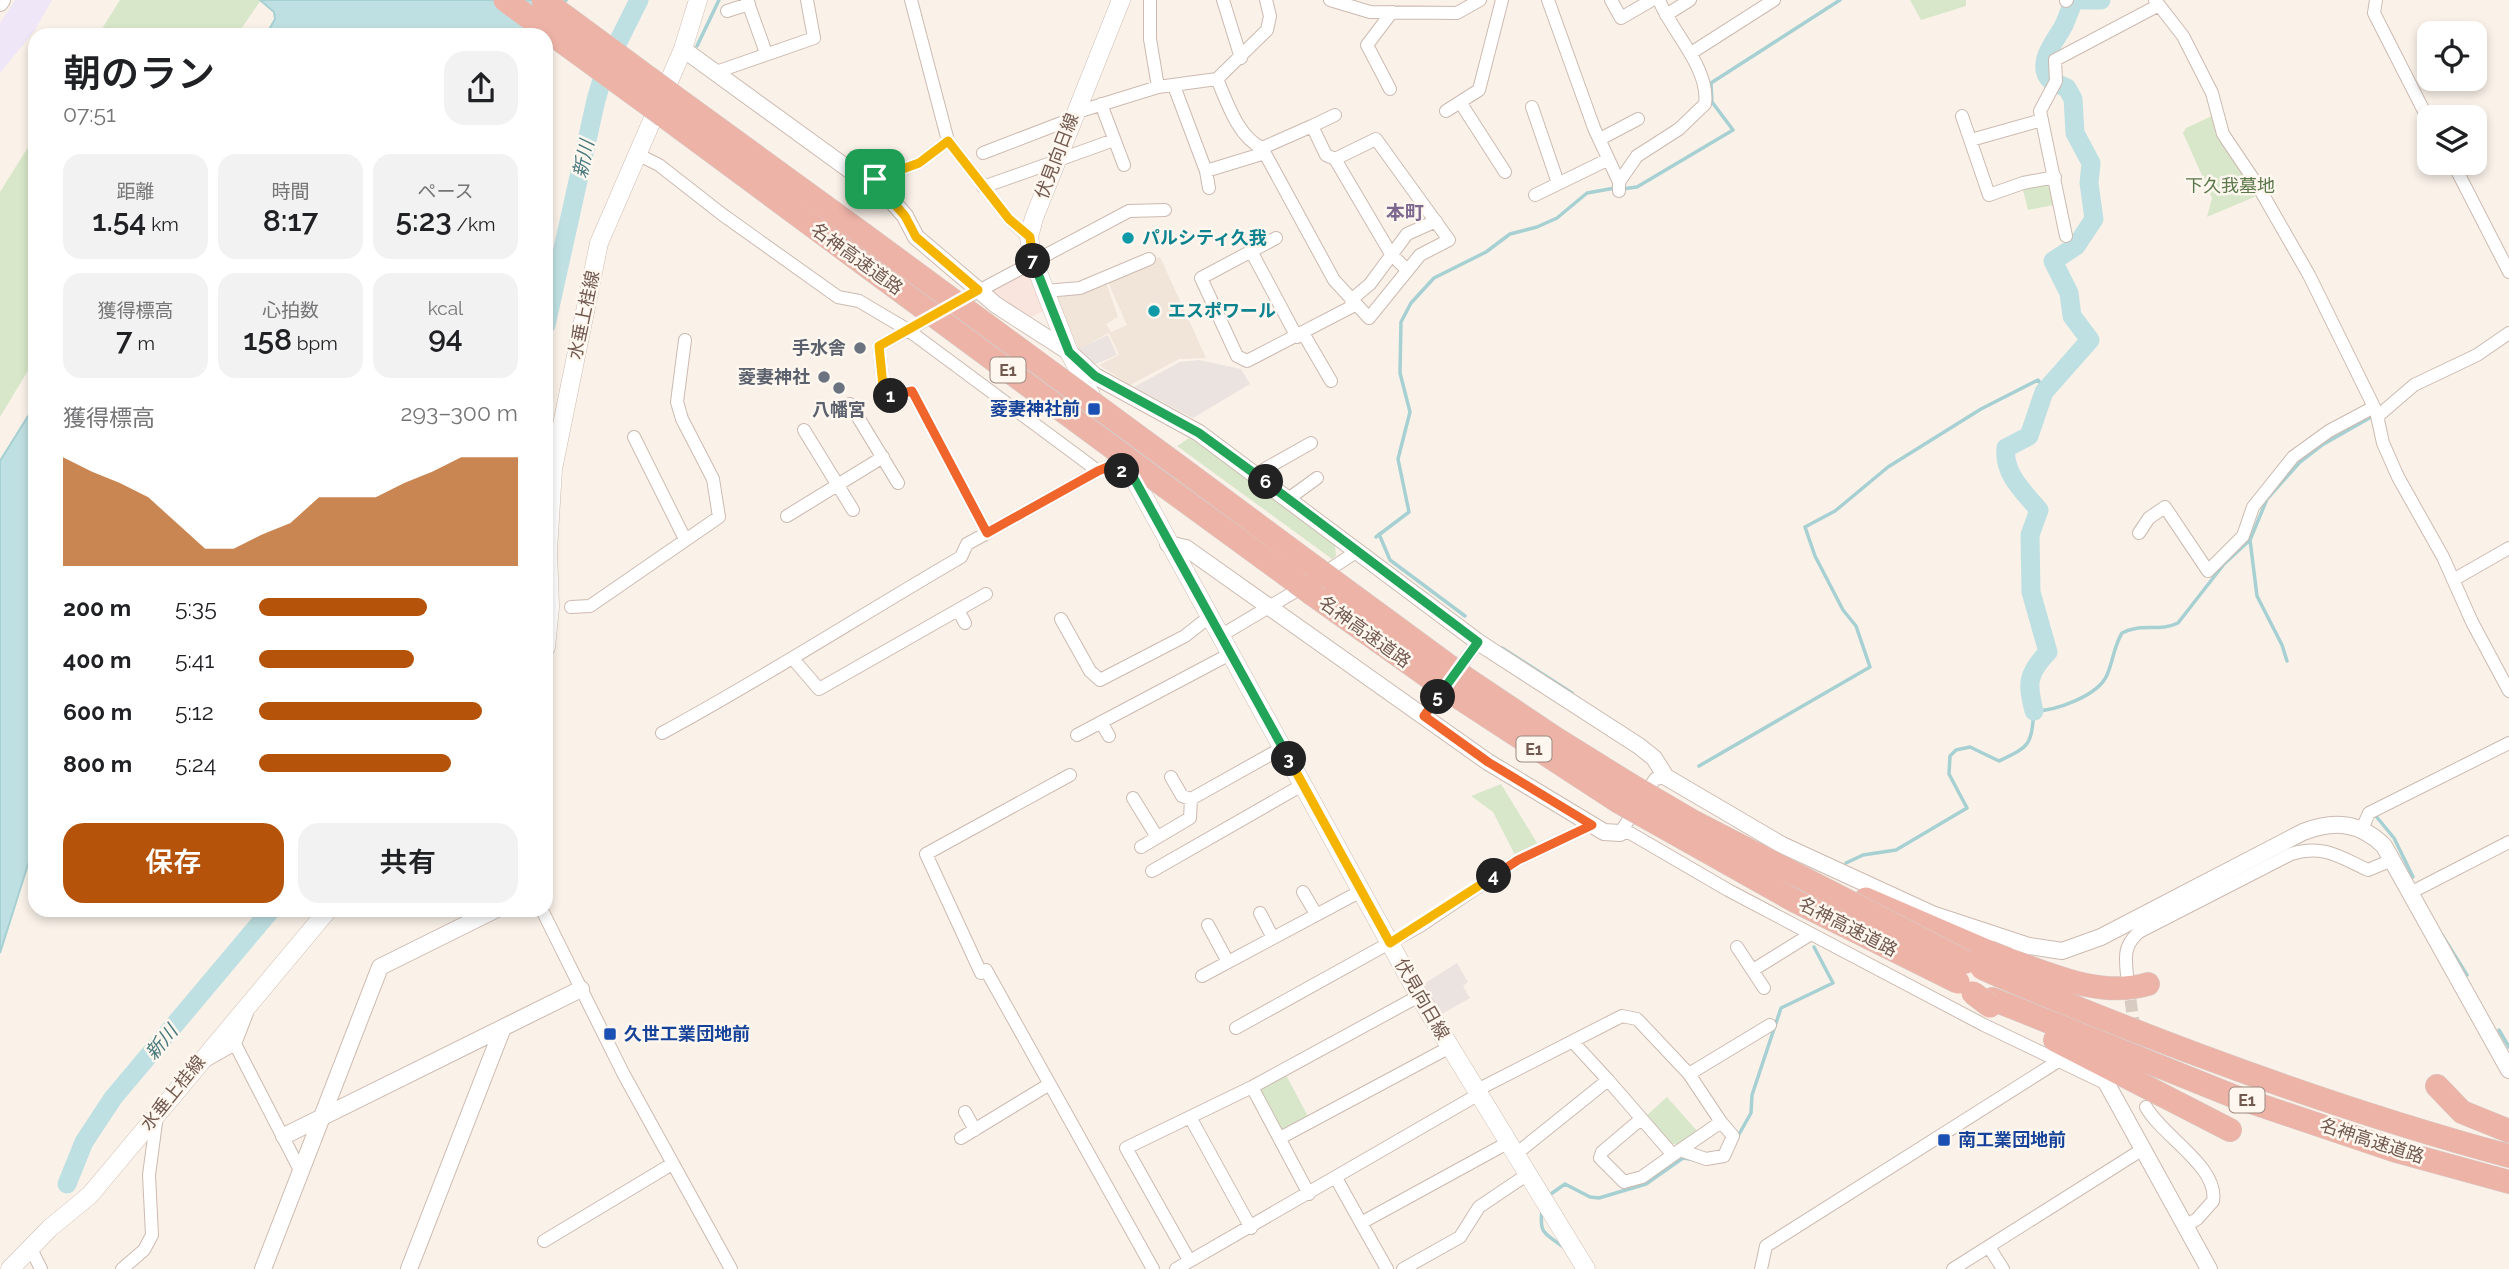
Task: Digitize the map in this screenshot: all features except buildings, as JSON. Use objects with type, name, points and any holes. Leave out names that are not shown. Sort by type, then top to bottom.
[{"type":"highway","name":"名神高速道路","points":[[505,0],[548,28]]},
{"type":"highway","name":"名神高速道路","points":[[543,0],[849,253],[1304,588],[1795,901],[1983,976],[2243,1072],[2361,1113],[2509,1156]]},
{"type":"highway","name":"名神高速道路","points":[[553,31],[863,234],[1324,574],[1450,680]]},
{"type":"highway","name":"名神高速道路","points":[[1624,793],[1694,822],[1983,976],[2233,1096],[2396,1151],[2509,1182]]},
{"type":"highway","points":[[1983,976],[2102,989],[2125,990],[2148,984]]},
{"type":"highway","points":[[1983,976],[2006,1017],[2230,1130]]},
{"type":"highway","points":[[2437,1086],[2462,1112],[2509,1131]]},
{"type":"main road","name":"水垂上桂線","points":[[553,469],[599,243],[683,49],[698,0]]},
{"type":"main road","name":"伏見向日線","points":[[1121,0],[1054,161],[1030,237],[1033,260],[1069,352],[1168,544],[1363,890],[1419,996],[1586,1269]]},
{"type":"main road","name":"水垂上桂線","points":[[10,1269],[30,1247],[90,1195],[322,917]]},
{"type":"street","points":[[716,72],[814,38],[807,0]]},
{"type":"street","points":[[911,0],[948,141],[1009,219],[1030,237]]},
{"type":"street","points":[[1150,0],[1150,39],[1158,87]]},
{"type":"street","points":[[1223,0],[1241,58]]},
{"type":"street","points":[[983,153],[1061,123],[1101,104],[1158,87],[1217,79],[1267,30],[1270,16],[1266,0]]},
{"type":"street","points":[[1331,0],[1370,12],[1392,12],[1412,6],[1457,13],[1467,4],[1480,0]]},
{"type":"street","points":[[1446,111],[1479,90],[1502,0]]},
{"type":"street","points":[[1548,0],[1619,186],[1637,156],[1679,129],[1705,104],[1702,85],[1691,54],[1659,0]]},
{"type":"street","points":[[1611,0],[1621,18],[1652,0]]},
{"type":"street","points":[[1666,15],[1690,0]]},
{"type":"street","points":[[1691,54],[1774,0]]},
{"type":"street","points":[[2376,0],[2374,13],[2421,105]]},
{"type":"street","points":[[727,11],[748,2],[766,53]]},
{"type":"street","points":[[2066,236],[2040,111],[2054,84],[2055,60],[2086,36],[2157,2],[2183,36],[2213,93],[2223,134],[2289,238],[2376,411],[2383,443],[2398,477],[2509,691]]},
{"type":"street","points":[[1391,89],[1367,45],[1392,12]]},
{"type":"street","points":[[683,49],[891,200],[905,216],[916,237],[978,290],[1055,346],[1069,352],[1095,376],[1199,433],[1478,642],[1639,746],[1654,758],[1667,776],[1782,845],[1932,914],[1983,976],[2060,1060],[2107,1084],[2209,1269]]},
{"type":"street","points":[[1217,79],[1234,115],[1253,144],[1263,151],[1334,280],[1369,318],[1420,255],[1449,240],[1376,139],[1335,159]]},
{"type":"street","points":[[1174,86],[1206,171],[1209,188]]},
{"type":"street","points":[[1460,102],[1505,172]]},
{"type":"street","points":[[1101,104],[1124,165]]},
{"type":"street","points":[[1532,107],[1558,183]]},
{"type":"street","points":[[1206,171],[1263,151],[1335,116]]},
{"type":"street","points":[[1962,116],[1989,195],[2023,183],[2055,177]]},
{"type":"street","points":[[1600,139],[1637,119]]},
{"type":"street","points":[[1971,140],[2042,120]]},
{"type":"street","points":[[1312,127],[1326,155],[1335,159],[1391,254],[1407,270]]},
{"type":"street","points":[[983,187],[1114,139]]},
{"type":"street","points":[[867,182],[919,163],[948,141]]},
{"type":"street","points":[[639,155],[659,165],[723,215],[838,297],[859,301],[908,330],[1098,471]]},
{"type":"street","points":[[1535,195],[1607,160]]},
{"type":"street","points":[[2459,175],[2509,272]]},
{"type":"street","points":[[987,533],[912,391],[887,397],[883,386],[879,346],[1033,260],[1129,212],[1165,210]]},
{"type":"street","points":[[1276,238],[1201,278],[1237,356],[1247,361],[1300,335],[1353,303],[1407,234],[1436,221]]},
{"type":"street","points":[[1251,251],[1300,335],[1331,381]]},
{"type":"street","points":[[1045,291],[1080,288],[1149,259]]},
{"type":"street","points":[[2139,533],[2149,518],[2165,507],[2207,571],[2243,536],[2253,507],[2293,457],[2329,431],[2376,411],[2414,385],[2477,355],[2509,333]]},
{"type":"street","points":[[571,607],[590,606],[719,517],[713,479],[682,419],[677,402],[685,340]]},
{"type":"street","points":[[850,404],[898,483]]},
{"type":"street","points":[[804,430],[853,510]]},
{"type":"street","points":[[634,438],[685,539]]},
{"type":"street","points":[[1256,474],[1311,443]]},
{"type":"street","points":[[787,516],[883,457]]},
{"type":"street","points":[[662,733],[794,660],[853,620],[961,557],[967,544],[1098,471],[1110,466],[1132,475]]},
{"type":"street","points":[[1288,499],[1317,478]]},
{"type":"street","points":[[1168,544],[1186,548],[1488,762],[1604,832],[1625,833],[1811,934],[1983,976],[2038,949],[2062,951],[2081,946],[2321,825],[2338,823],[2362,829],[2384,846],[2509,1070]]},
{"type":"street","points":[[2453,580],[2509,548]]},
{"type":"street","points":[[1220,635],[1271,607],[1356,552]]},
{"type":"street","points":[[794,660],[819,688],[986,594]]},
{"type":"street","points":[[958,610],[965,623]]},
{"type":"street","points":[[1061,619],[1090,671],[1100,680],[1185,636],[1209,617]]},
{"type":"street","points":[[1424,716],[1478,642]]},
{"type":"street","points":[[1077,735],[1230,654]]},
{"type":"street","points":[[1101,722],[1109,736]]},
{"type":"street","points":[[2362,829],[2369,813],[2509,743]]},
{"type":"street","points":[[1171,777],[1182,796],[1191,799],[1282,748]]},
{"type":"street","points":[[1070,775],[926,854],[984,971],[1153,1269]]},
{"type":"street","points":[[1625,833],[1655,779],[1667,776]]},
{"type":"street","points":[[1152,871],[1304,784]]},
{"type":"street","points":[[1133,798],[1157,837]]},
{"type":"street","points":[[1141,847],[1190,818],[1191,799]]},
{"type":"street","points":[[1236,1028],[1390,943],[1518,860],[1592,825]]},
{"type":"street","points":[[2410,893],[2509,842]]},
{"type":"street","points":[[2126,975],[2125,954],[2129,942],[2139,932],[2291,854],[2308,849],[2324,849],[2368,870],[2392,860]]},
{"type":"street","points":[[1202,976],[1363,890]]},
{"type":"street","points":[[1303,892],[1316,914]]},
{"type":"street","points":[[1260,913],[1273,938]]},
{"type":"street","points":[[263,1269],[380,967],[481,917]]},
{"type":"street","points":[[545,917],[672,1164],[731,1269]]},
{"type":"street","points":[[1208,925],[1228,962]]},
{"type":"street","points":[[1753,970],[1811,934]]},
{"type":"street","points":[[1737,947],[1764,988]]},
{"type":"street","points":[[284,1136],[581,989]]},
{"type":"street","points":[[1189,1260],[1126,1148],[1252,1087],[1419,996]]},
{"type":"street","points":[[197,1064],[235,1044],[247,1014],[246,1006]]},
{"type":"street","points":[[1176,1269],[1309,1194],[1478,1092],[1622,1016],[1637,1019],[1689,1074],[1733,1136],[1724,1156],[1706,1159],[1677,1153],[1641,1119],[1573,1042]]},
{"type":"street","points":[[1689,1074],[1770,1025]]},
{"type":"street","points":[[409,1269],[502,1030]]},
{"type":"street","points":[[235,1044],[301,1172]]},
{"type":"street","points":[[1280,1138],[1450,1047]]},
{"type":"street","points":[[1761,1269],[1766,1246],[2060,1060]]},
{"type":"street","points":[[1361,1223],[1513,1148],[1608,1080]]},
{"type":"street","points":[[961,1138],[1048,1085]]},
{"type":"street","points":[[1252,1087],[1309,1194]]},
{"type":"street","points":[[2146,1107],[2155,1122],[2185,1149],[2213,1182],[2213,1201],[2197,1219],[2185,1226]]},
{"type":"street","points":[[965,1112],[975,1130]]},
{"type":"street","points":[[122,1269],[144,1250],[152,1235],[149,1175],[158,1122],[157,1113]]},
{"type":"street","points":[[1190,1116],[1251,1227]]},
{"type":"street","points":[[1641,1119],[1602,1152],[1600,1158],[1625,1182],[1642,1177],[1721,1122]]},
{"type":"street","points":[[1953,1269],[2143,1149]]},
{"type":"street","points":[[544,1241],[672,1164]]},
{"type":"street","points":[[1403,1269],[1460,1237],[1479,1207],[1528,1174]]},
{"type":"street","points":[[1336,1178],[1387,1269]]},
{"type":"street","points":[[30,1247],[41,1269]]},
{"type":"street","points":[[1989,1247],[2003,1269]]},
{"type":"shaded area","points":[[15,0],[52,0],[36,28],[28,28],[28,39],[0,73],[0,23]]},
{"type":"shaded area","points":[[1160,257],[1206,358],[1179,359],[1130,385],[1099,365],[1119,355],[1109,333],[1079,349],[1054,294],[1072,295],[1106,282],[1118,317],[1106,324],[1111,332],[1127,325],[1107,280]]},
{"type":"shaded area","points":[[1027,267],[1044,311],[1029,318],[989,288]]},
{"type":"shaded area","points":[[1108,335],[1117,355],[1096,364],[1078,349]]},
{"type":"shaded area","points":[[1199,360],[1241,369],[1250,384],[1193,418],[1134,387],[1180,362]]},
{"type":"shaded area","points":[[1457,963],[1468,982],[1463,986],[1470,998],[1440,1015],[1422,985]]},
{"type":"green space","points":[[120,0],[261,0],[242,28],[102,28]]},
{"type":"green space","points":[[1910,0],[1966,0],[1966,6],[1921,20]]},
{"type":"green space","name":"下久我墓地","points":[[2214,115],[2259,195],[2207,217],[2212,198],[2183,133],[2186,128]]},
{"type":"green space","points":[[28,147],[28,371],[0,417],[0,192]]},
{"type":"green space","points":[[2045,185],[2051,189],[2054,205],[2028,210],[2023,190]]},
{"type":"green space","points":[[1189,438],[1204,446],[1335,544],[1336,556],[1332,559],[1177,446]]},
{"type":"green space","points":[[1501,784],[1539,846],[1516,857],[1493,812],[1471,796]]},
{"type":"green space","points":[[1286,1075],[1309,1118],[1285,1130],[1279,1128],[1260,1093],[1262,1087]]},
{"type":"green space","points":[[1667,1097],[1698,1132],[1680,1144],[1672,1144],[1646,1116]]},
{"type":"water","points":[[260,0],[567,0],[547,28],[270,28],[275,19],[274,12]]},
{"type":"water","points":[[28,416],[28,864],[0,953],[0,461]]},
{"type":"waterway","name":"新川","points":[[553,294],[596,100],[606,66],[639,0]]},
{"type":"waterway","points":[[697,46],[719,0]]},
{"type":"waterway","points":[[1622,189],[1637,187],[1733,130],[1712,102],[1711,83],[1840,0]]},
{"type":"waterway","points":[[2034,711],[2030,679],[2048,652],[2031,592],[2030,535],[2039,510],[2011,474],[2006,448],[2029,436],[2044,392],[2090,340],[2072,316],[2069,293],[2053,261],[2076,246],[2094,219],[2089,183],[2091,163],[2075,133],[2073,99],[2067,88],[2051,81],[2045,67],[2048,52],[2075,0]]},
{"type":"waterway","points":[[2084,0],[2101,0]]},
{"type":"waterway","points":[[1376,537],[1409,512],[1398,459],[1410,412],[1400,373],[1401,322],[1411,303],[1434,278],[1486,252],[1510,234],[1557,218],[1587,193],[1615,188]]},
{"type":"waterway","points":[[1699,766],[1870,667],[1856,626],[1843,610],[1815,556],[1805,527],[1835,511],[1888,467],[1981,409],[2038,380],[2045,390]]},
{"type":"waterway","points":[[1846,863],[1863,855],[1896,850],[1967,808],[1949,774],[1950,756],[1956,750],[1970,747],[1999,761],[2023,748],[2030,738],[2034,711],[2075,701],[2102,683],[2122,633],[2135,628],[2164,627],[2178,623],[2224,564],[2250,540],[2267,499],[2300,462],[2322,445],[2373,416]]},
{"type":"waterway","points":[[1379,534],[1390,560],[1465,616]]},
{"type":"waterway","points":[[2250,540],[2257,596],[2282,645],[2287,661]]},
{"type":"waterway","points":[[1502,648],[1572,693]]},
{"type":"waterway","points":[[2375,815],[2394,838],[2413,877]]},
{"type":"waterway","name":"新川","points":[[67,1184],[84,1142],[113,1098],[265,917]]},
{"type":"waterway","points":[[2442,935],[2467,975]]},
{"type":"waterway","points":[[1738,1136],[1751,1113],[1752,1095],[1781,1008],[1833,983],[1814,947]]},
{"type":"waterway","points":[[2499,1030],[2509,1047]]},
{"type":"waterway","points":[[1548,1196],[1565,1184],[1590,1197],[1599,1198],[1646,1184],[1683,1158],[1690,1159]]},
{"type":"waterway","points":[[1542,1209],[1541,1224],[1544,1232],[1562,1246]]},
{"type":"tunnel","points":[[2128,982],[2139,1061]]},
{"type":"place","name":"パルシティ久我","points":[[1128,238]]},
{"type":"place","name":"エスポワール","points":[[1154,311]]},
{"type":"place","name":"手水舎","points":[[860,348]]},
{"type":"place","name":"菱妻神社","points":[[824,377]]},
{"type":"place","name":"八幡宮","points":[[839,388]]},
{"type":"place","name":"菱妻神社前","points":[[1094,409]]},
{"type":"place","name":"久世工業団地前","points":[[610,1034]]},
{"type":"place","name":"南工業団地前","points":[[1944,1140]]},
{"type":"district","name":"本町","points":[[1405,212]]},
{"type":"route","points":[[948,141],[1009,219],[1030,237],[1032,256],[1069,352],[1095,376],[1199,433],[1478,642],[1424,716],[1488,762],[1592,825],[1518,860],[1390,943],[1132,475],[1110,466],[987,533],[912,391],[887,397],[883,386],[879,346],[978,290],[916,237],[905,216],[891,200],[867,182],[875,179],[919,163],[948,141]]}]
